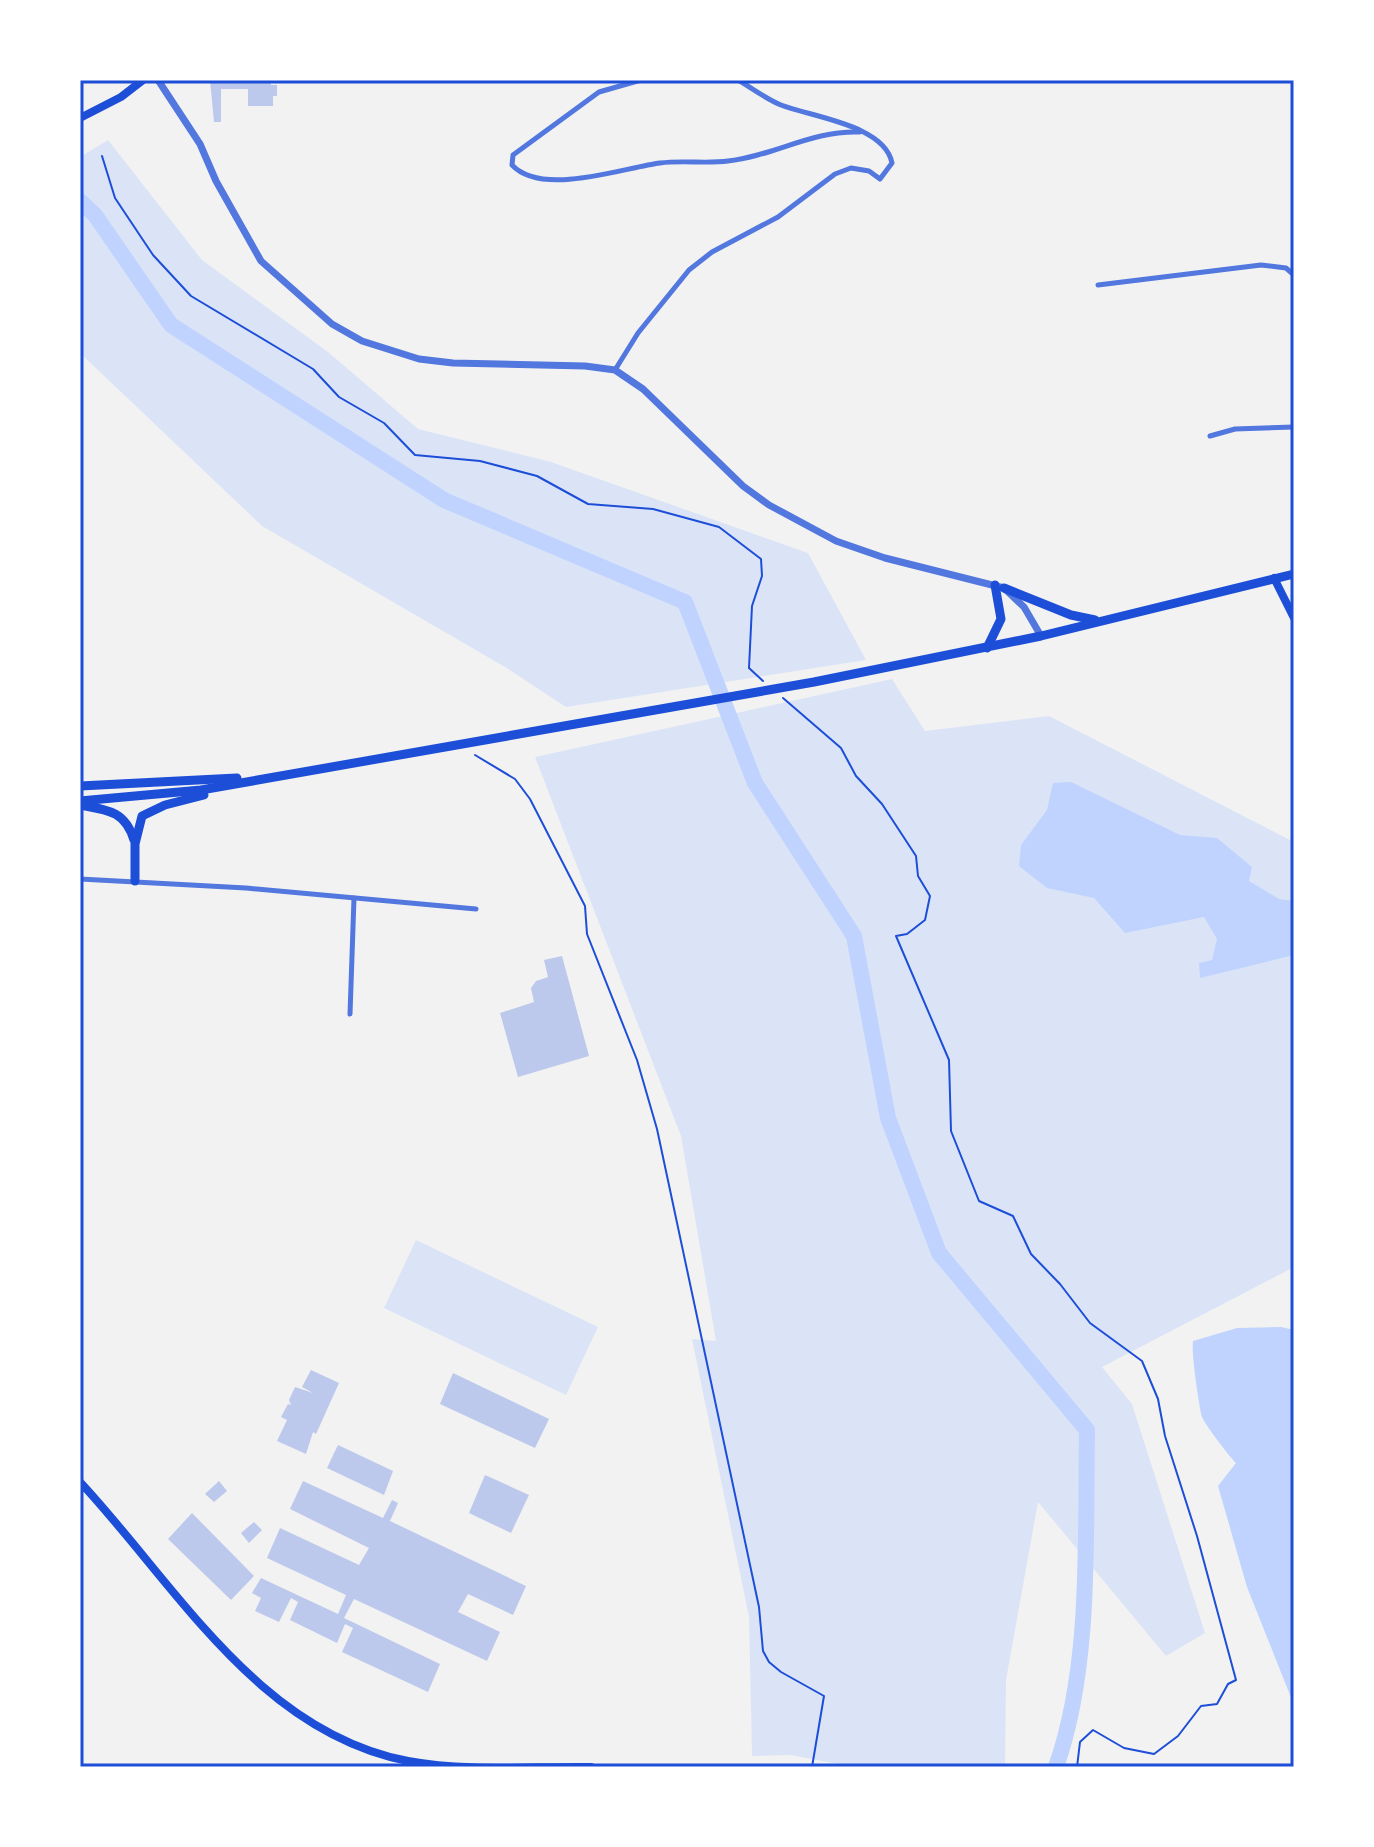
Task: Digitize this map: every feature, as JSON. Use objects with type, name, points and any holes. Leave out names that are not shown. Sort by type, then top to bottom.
[{"type":"main road","points":[[80,118],[121,97],[143,80]]},
{"type":"main road","points":[[80,803],[175,794],[895,666],[1041,636],[1294,574]]},
{"type":"main road","points":[[1274,578],[1294,618]]},
{"type":"main road","points":[[987,648],[1001,619],[1000,586],[1071,615],[1099,621]]},
{"type":"main road","points":[[80,786],[273,776]]},
{"type":"main road","points":[[135,881],[138,826],[149,811],[273,776]]},
{"type":"main road","points":[[80,803],[118,813],[130,828],[135,844]]},
{"type":"main road","points":[[80,1482],[242,1669],[283,1706],[306,1721],[357,1746],[408,1761],[442,1765],[591,1767]]},
{"type":"street","points":[[158,80],[200,144],[216,181],[261,261],[332,324],[362,341],[419,359],[615,370],[643,389],[743,486],[794,521],[836,541],[885,558],[1000,586],[1024,607],[1041,636]]},
{"type":"street","points":[[641,80],[599,92],[513,155],[512,165],[520,174],[532,177],[593,179],[660,163],[727,161],[839,131],[865,133]]},
{"type":"street","points":[[615,370],[638,333],[689,270],[712,252],[778,217],[835,174],[851,168],[869,171],[880,179],[892,163],[886,147],[865,133],[777,103],[738,80]]},
{"type":"street","points":[[1098,285],[1261,265],[1286,268],[1294,275]]},
{"type":"street","points":[[1210,436],[1235,429],[1294,427]]},
{"type":"street","points":[[80,879],[476,909]]},
{"type":"street","points":[[350,1014],[354,898]]},
{"type":"path","points":[[102,156],[115,198],[153,255],[191,296],[313,369],[339,397],[384,423],[415,455],[480,461],[537,476],[588,504],[653,509],[719,527],[761,559],[762,576],[752,606],[749,668],[770,687]]},
{"type":"path","points":[[781,696],[841,748],[856,776],[882,804],[916,856],[918,876],[930,896],[925,920],[907,934],[896,936],[949,1060],[951,1131],[979,1201],[1013,1216],[1031,1254],[1060,1284],[1090,1323],[1142,1361],[1158,1399],[1165,1436],[1223,1629],[1236,1680],[1228,1684],[1217,1704],[1201,1706],[1178,1736],[1154,1754],[1124,1748],[1093,1730],[1080,1742],[1077,1767]]},
{"type":"path","points":[[475,755],[515,779],[537,812],[585,906],[587,934],[637,1060],[657,1129],[745,1537],[759,1607],[763,1651],[769,1662],[781,1672],[824,1696],[812,1767]]},
{"type":"shaded area","points":[[108,140],[202,260],[328,352],[418,429],[551,462],[808,553],[866,660],[566,707],[505,667],[262,526],[80,353],[80,157]]},
{"type":"shaded area","points":[[892,679],[925,731],[1049,716],[1294,842],[1294,1267],[1102,1367],[1132,1404],[1205,1633],[1166,1656],[1038,1502],[1006,1680],[1005,1767],[855,1767],[790,1755],[752,1756],[749,1617],[692,1339],[716,1341],[681,1136],[535,757]]},
{"type":"shaded area","points":[[416,1240],[598,1327],[566,1395],[384,1308]]},
{"type":"water","points":[[1071,782],[1180,835],[1217,838],[1252,867],[1249,881],[1279,899],[1294,901],[1294,955],[1200,978],[1199,963],[1212,960],[1217,939],[1204,917],[1125,933],[1094,898],[1047,888],[1019,866],[1021,845],[1047,810],[1053,783]]},
{"type":"water","points":[[1281,1327],[1294,1330],[1294,1705],[1247,1587],[1218,1486],[1236,1463],[1202,1417],[1193,1347],[1193,1341],[1237,1328]]},
{"type":"building","points":[[210,80],[271,80],[271,85],[277,85],[277,96],[273,96],[273,106],[248,106],[248,89],[221,89],[221,122],[214,122]]},
{"type":"building","points":[[562,956],[589,1056],[518,1077],[500,1013],[534,1002],[531,988],[536,981],[548,977],[544,960]]},
{"type":"building","points":[[311,1370],[339,1383],[316,1434],[313,1432],[306,1454],[277,1441],[287,1420],[281,1417],[288,1404],[291,1405],[289,1400],[295,1387],[313,1393],[302,1387]]},
{"type":"building","points":[[453,1373],[549,1419],[535,1448],[440,1404]]},
{"type":"building","points":[[338,1445],[393,1471],[384,1495],[327,1468]]},
{"type":"building","points":[[485,1475],[529,1495],[511,1533],[469,1513]]},
{"type":"building","points":[[219,1481],[227,1491],[214,1502],[205,1494]]},
{"type":"building","points":[[303,1481],[383,1518],[392,1500],[398,1503],[390,1521],[526,1586],[513,1615],[468,1594],[458,1612],[500,1632],[487,1661],[354,1599],[344,1618],[440,1664],[428,1692],[342,1652],[353,1628],[345,1624],[337,1643],[290,1620],[298,1602],[291,1598],[279,1622],[255,1611],[261,1598],[252,1593],[261,1578],[338,1614],[346,1595],[267,1558],[280,1528],[359,1565],[369,1548],[290,1509]]},
{"type":"building","points":[[192,1513],[254,1576],[231,1600],[168,1539]]},
{"type":"building","points":[[254,1522],[262,1530],[249,1543],[241,1533]]},
{"type":"waterway","points":[[80,201],[95,215],[171,325],[444,500],[685,602],[755,783],[854,936],[888,1118],[939,1253],[1087,1430],[1086,1557],[1081,1644],[1068,1728],[1056,1767]]}]
